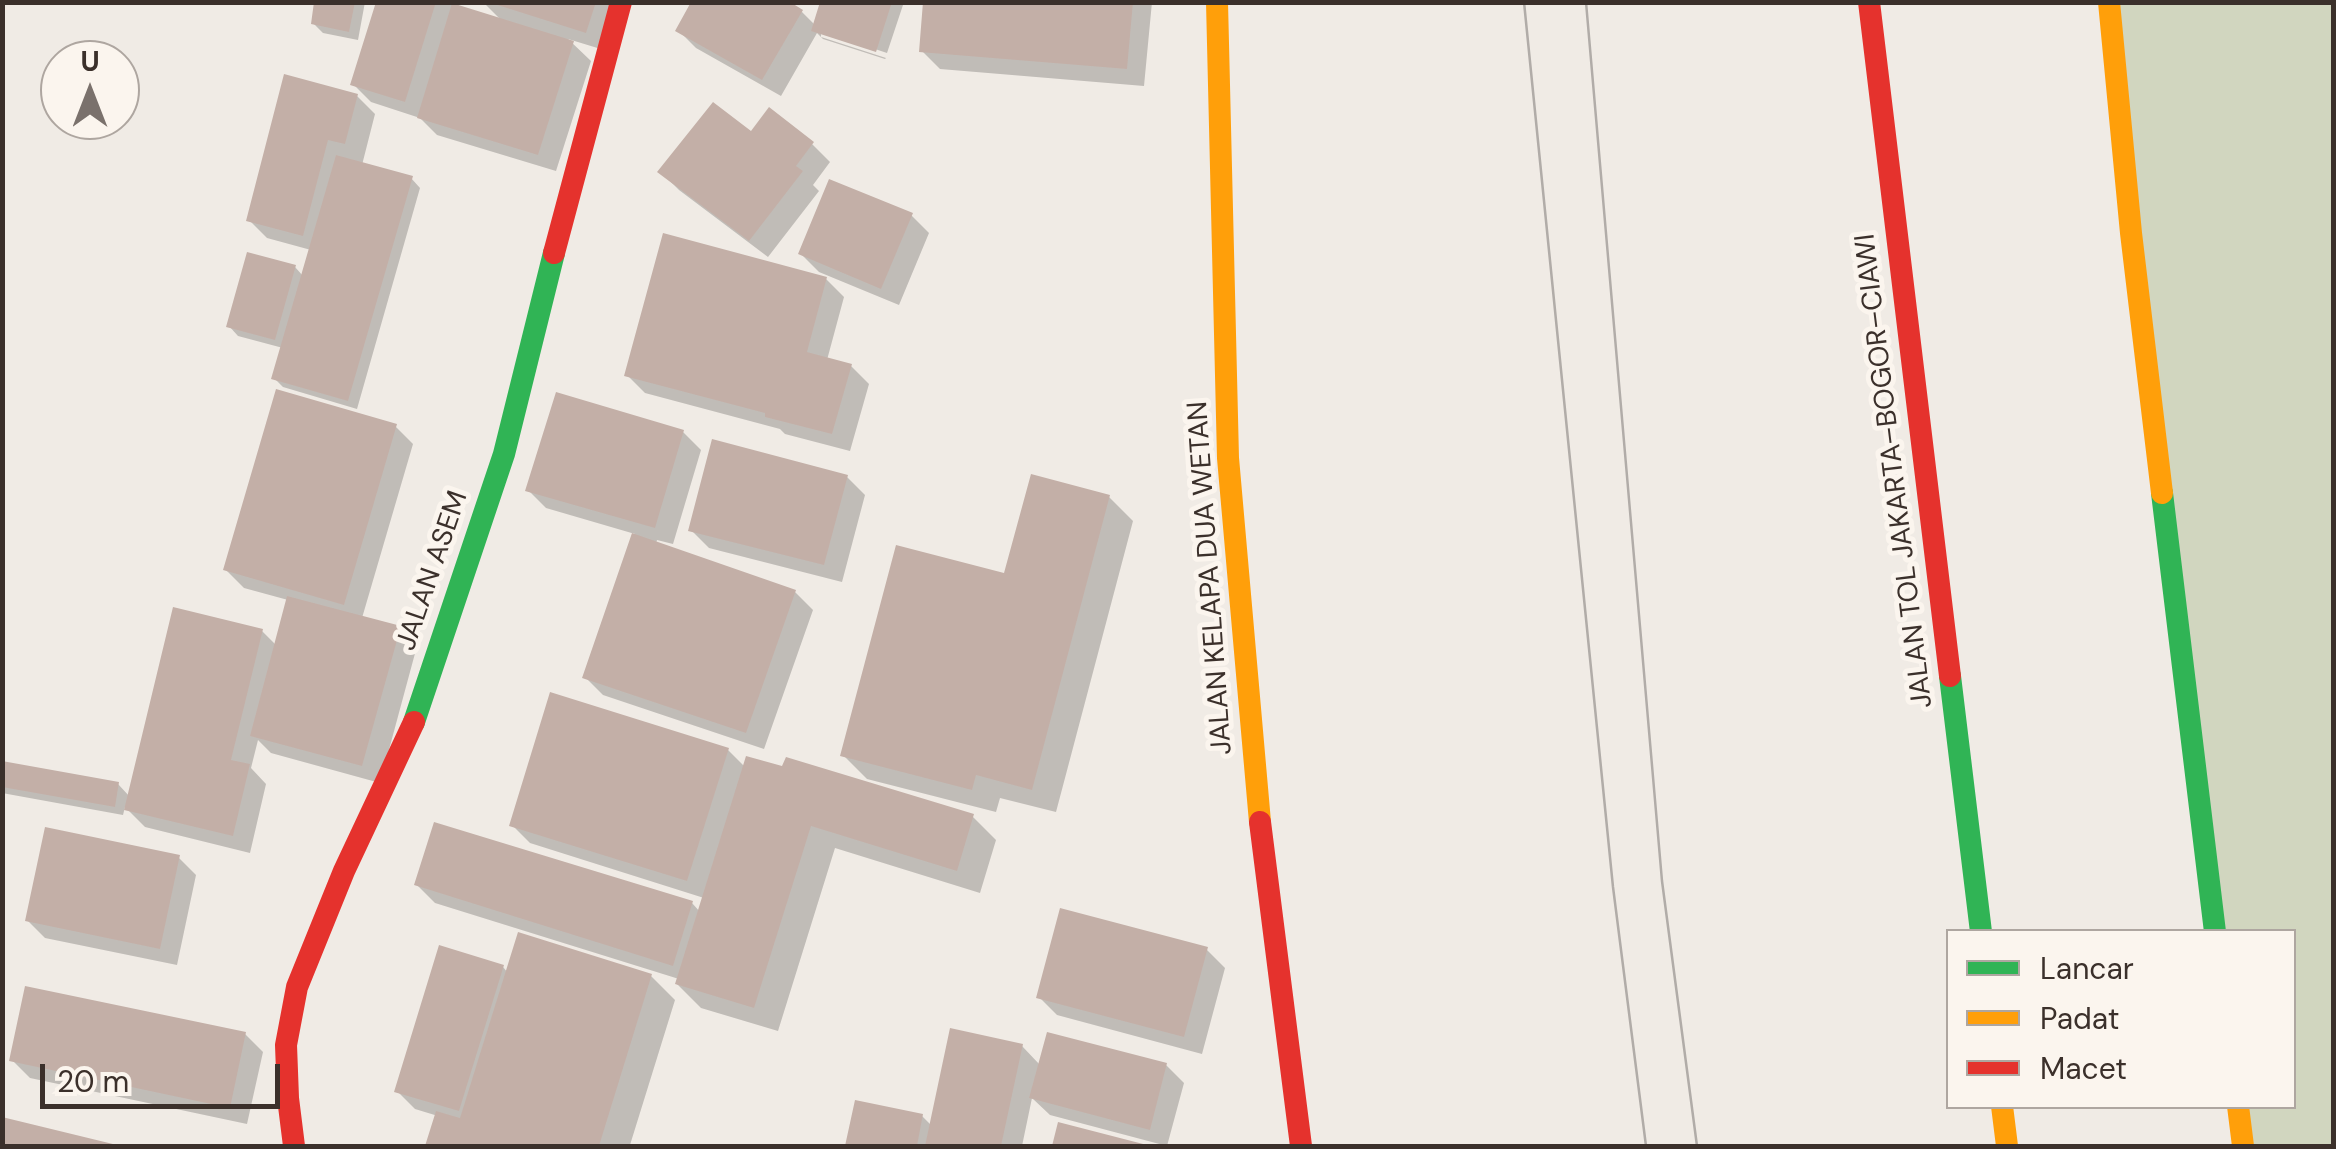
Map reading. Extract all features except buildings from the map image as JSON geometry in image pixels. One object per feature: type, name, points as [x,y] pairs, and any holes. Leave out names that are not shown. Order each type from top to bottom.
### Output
[{"type":"main road","name":"JALAN ASEM","points":[[294,1146],[286,1045],[298,987],[344,871],[412,724],[504,454],[621,2]]},
{"type":"main road","name":"JALAN KELAPA DUA WETAN","points":[[1217,2],[1228,458],[1258,804],[1301,1146]]},
{"type":"main road","name":"JALAN TOL JAKARTA–BOGOR–CIAWI","points":[[1869,2],[1981,929]]},
{"type":"main road","points":[[2110,2],[2130,233],[2215,929]]},
{"type":"main road","points":[[2002,1109],[2007,1146]]},
{"type":"main road","points":[[2238,1109],[2243,1146]]},
{"type":"green space","points":[[2109,3],[2333,3],[2333,1146],[2243,1146],[2238,1109],[2296,1109],[2296,929],[2215,929]]},
{"type":"tram line","points":[[1524,2],[1613,887],[1646,1146]]},
{"type":"tram line","points":[[1586,2],[1662,881],[1697,1146]]},
{"type":"traffic: fast","points":[[414,722],[504,454],[554,253]]},
{"type":"traffic: fast","points":[[2162,493],[2215,929]]},
{"type":"traffic: fast","points":[[1950,676],[1981,929]]},
{"type":"traffic: slow","points":[[1217,2],[1228,458],[1260,822]]},
{"type":"traffic: slow","points":[[2109,2],[2162,493]]},
{"type":"traffic: slow","points":[[2002,1109],[2007,1146]]},
{"type":"traffic: slow","points":[[2238,1109],[2243,1146]]},
{"type":"traffic: jam","points":[[554,253],[621,2]]},
{"type":"traffic: jam","points":[[1869,2],[1950,676]]},
{"type":"traffic: jam","points":[[294,1146],[286,1045],[297,987],[344,871],[414,722]]},
{"type":"traffic: jam","points":[[1260,822],[1301,1146]]}]
